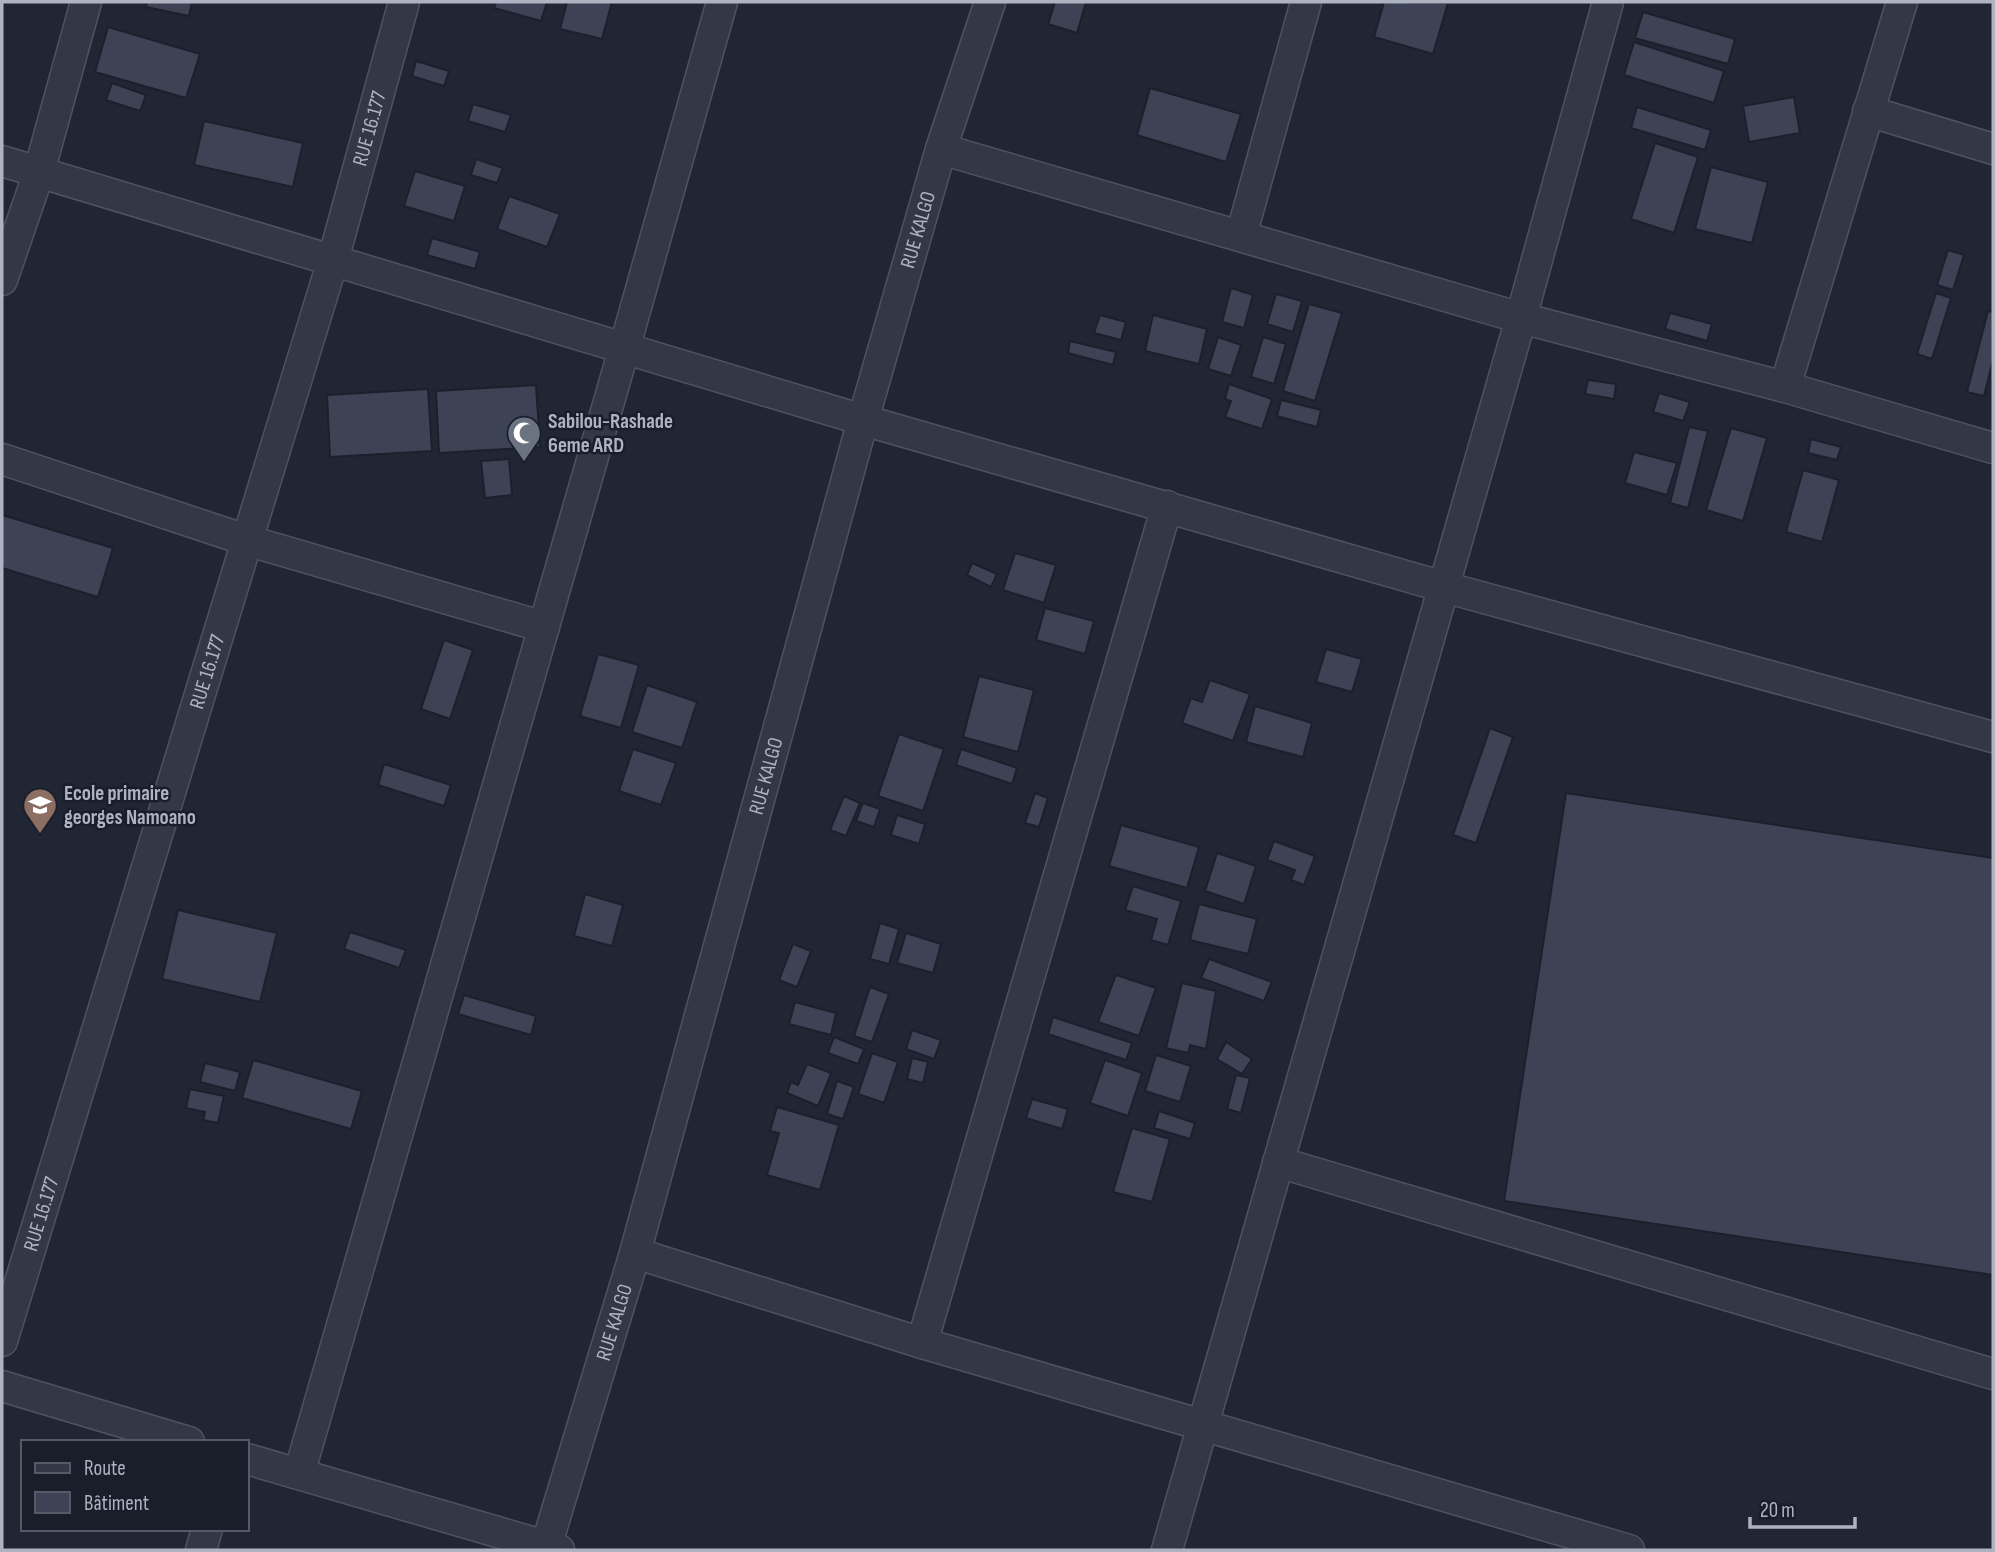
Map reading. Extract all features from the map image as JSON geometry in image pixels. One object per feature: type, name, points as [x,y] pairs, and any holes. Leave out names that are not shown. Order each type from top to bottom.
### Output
[{"type":"street","points":[[2,280],[39,172],[86,2]]},
{"type":"street","name":"RUE 16.177","points":[[2,1341],[332,260],[404,2]]},
{"type":"street","points":[[299,1474],[722,2]]},
{"type":"street","name":"RUE KALGO","points":[[550,1549],[635,1253],[863,420],[941,149],[990,2]]},
{"type":"street","points":[[1241,236],[1306,2]]},
{"type":"street","points":[[1167,1550],[1521,318],[1608,2]]},
{"type":"street","points":[[1785,387],[1902,2]]},
{"type":"street","points":[[1868,111],[1993,149]]},
{"type":"street","points":[[941,149],[1521,318],[1785,387],[1993,448]]},
{"type":"street","points":[[2,161],[625,346],[863,420],[1444,587],[1993,737]]},
{"type":"street","points":[[2,459],[246,540],[544,627]]},
{"type":"street","points":[[922,1343],[1167,506]]},
{"type":"street","points":[[1278,1162],[1993,1374]]},
{"type":"street","points":[[635,1253],[922,1343],[1629,1550]]},
{"type":"street","points":[[2,1386],[182,1440]]},
{"type":"street","points":[[248,1459],[550,1549]]},
{"type":"street","points":[[201,1550],[206,1531]]},
{"type":"building","points":[[147,2],[192,2],[189,16],[146,7]]},
{"type":"building","points":[[496,2],[547,2],[541,21],[494,8]]},
{"type":"building","points":[[567,2],[612,2],[602,39],[560,29]]},
{"type":"building","points":[[1055,2],[1086,2],[1077,33],[1048,24]]},
{"type":"building","points":[[1384,2],[1448,3],[1433,54],[1374,37]]},
{"type":"building","points":[[1643,12],[1735,39],[1728,64],[1635,38]]},
{"type":"building","points":[[108,27],[200,54],[186,98],[95,72]]},
{"type":"building","points":[[1634,42],[1724,71],[1714,103],[1624,75]]},
{"type":"building","points":[[416,61],[449,71],[444,86],[412,76]]},
{"type":"building","points":[[112,83],[146,95],[140,111],[106,100]]},
{"type":"building","points":[[1150,88],[1241,114],[1226,162],[1137,135]]},
{"type":"building","points":[[1794,97],[1800,133],[1749,142],[1743,106]]},
{"type":"building","points":[[473,104],[511,115],[505,132],[468,121]]},
{"type":"building","points":[[1637,107],[1711,130],[1705,150],[1631,128]]},
{"type":"building","points":[[204,121],[303,143],[293,187],[194,165]]},
{"type":"building","points":[[1655,143],[1698,157],[1674,233],[1631,219]]},
{"type":"building","points":[[476,159],[503,168],[497,183],[471,175]]},
{"type":"building","points":[[1711,167],[1768,182],[1752,243],[1695,229]]},
{"type":"building","points":[[415,171],[465,186],[454,221],[404,206]]},
{"type":"building","points":[[509,196],[560,214],[547,247],[497,229]]},
{"type":"building","points":[[432,238],[480,252],[475,269],[427,255]]},
{"type":"building","points":[[1948,250],[1964,255],[1953,290],[1937,285]]},
{"type":"building","points":[[1231,288],[1253,295],[1244,328],[1222,322]]},
{"type":"building","points":[[1936,293],[1951,298],[1932,359],[1917,354]]},
{"type":"building","points":[[1276,294],[1302,301],[1293,332],[1267,324]]},
{"type":"building","points":[[1309,304],[1342,313],[1315,401],[1283,391]]},
{"type":"building","points":[[1988,311],[1993,312],[1993,360],[1984,396],[1967,392]]},
{"type":"building","points":[[1670,313],[1712,324],[1707,341],[1665,329]]},
{"type":"building","points":[[1100,315],[1126,322],[1121,340],[1094,333]]},
{"type":"building","points":[[1153,315],[1207,329],[1199,364],[1145,351]]},
{"type":"building","points":[[1218,337],[1241,345],[1231,376],[1208,369]]},
{"type":"building","points":[[1263,337],[1286,344],[1274,384],[1251,377]]},
{"type":"building","points":[[1070,341],[1116,352],[1113,365],[1068,353]]},
{"type":"building","points":[[1588,380],[1616,384],[1614,399],[1585,394]]},
{"type":"building","points":[[1229,384],[1272,399],[1262,429],[1225,417],[1231,401],[1225,399]]},
{"type":"building","points":[[536,385],[540,447],[439,453],[436,391]]},
{"type":"building","points":[[428,389],[432,451],[330,457],[327,395]]},
{"type":"building","points":[[1659,393],[1690,402],[1683,421],[1653,412]]},
{"type":"building","points":[[1281,400],[1321,410],[1317,427],[1277,416]]},
{"type":"building","points":[[1689,427],[1708,431],[1688,508],[1670,503]]},
{"type":"building","points":[[1731,428],[1767,438],[1743,521],[1706,510]]},
{"type":"building","points":[[1811,439],[1841,447],[1837,460],[1808,453]]},
{"type":"building","points":[[1634,452],[1677,463],[1667,495],[1625,483]]},
{"type":"building","points":[[509,459],[512,495],[485,498],[481,461]]},
{"type":"building","points":[[1803,470],[1839,480],[1822,542],[1786,532]]},
{"type":"building","points":[[2,515],[113,548],[98,597],[2,568]]},
{"type":"building","points":[[1015,553],[1056,565],[1044,603],[1003,590]]},
{"type":"building","points":[[972,563],[997,574],[991,587],[967,575]]},
{"type":"building","points":[[1045,608],[1094,621],[1085,654],[1036,640]]},
{"type":"building","points":[[444,640],[473,650],[450,719],[421,709]]},
{"type":"building","points":[[1326,649],[1362,659],[1352,692],[1316,682]]},
{"type":"building","points":[[598,654],[639,665],[621,728],[580,716]]},
{"type":"building","points":[[979,676],[1034,690],[1018,752],[963,737]]},
{"type":"building","points":[[1210,680],[1250,694],[1233,741],[1182,723],[1191,698],[1202,702]]},
{"type":"building","points":[[647,685],[697,702],[682,748],[632,732]]},
{"type":"building","points":[[1255,706],[1312,723],[1303,757],[1246,742]]},
{"type":"building","points":[[1490,728],[1513,737],[1476,843],[1453,835]]},
{"type":"building","points":[[899,734],[944,749],[923,811],[878,796]]},
{"type":"building","points":[[633,749],[676,763],[661,805],[619,791]]},
{"type":"building","points":[[961,749],[1017,768],[1012,784],[956,765]]},
{"type":"building","points":[[384,764],[451,785],[444,806],[378,785]]},
{"type":"building","points":[[1035,793],[1048,798],[1039,827],[1025,823]]},
{"type":"building","points":[[1566,793],[1993,858],[1993,1275],[1504,1201]]},
{"type":"building","points":[[844,796],[860,803],[846,836],[830,830]]},
{"type":"building","points":[[863,803],[880,809],[874,827],[856,821]]},
{"type":"building","points":[[897,815],[925,824],[919,844],[891,835]]},
{"type":"building","points":[[1121,825],[1199,847],[1187,888],[1109,866]]},
{"type":"building","points":[[1274,841],[1315,856],[1304,885],[1291,880],[1295,870],[1267,860]]},
{"type":"building","points":[[1217,853],[1256,866],[1244,904],[1205,891]]},
{"type":"building","points":[[1133,886],[1181,901],[1168,945],[1151,940],[1157,919],[1125,910]]},
{"type":"building","points":[[585,894],[623,905],[612,946],[574,936]]},
{"type":"building","points":[[1199,904],[1257,919],[1248,954],[1190,940]]},
{"type":"building","points":[[178,910],[277,933],[260,1002],[162,979]]},
{"type":"building","points":[[880,923],[899,929],[889,964],[870,959]]},
{"type":"building","points":[[350,932],[406,950],[399,968],[344,949]]},
{"type":"building","points":[[906,933],[941,944],[933,973],[897,963]]},
{"type":"building","points":[[793,944],[811,951],[797,987],[779,980]]},
{"type":"building","points":[[1209,959],[1272,982],[1264,1001],[1201,978]]},
{"type":"building","points":[[1116,975],[1156,988],[1139,1036],[1098,1022]]},
{"type":"building","points":[[1182,983],[1216,991],[1206,1049],[1190,1045],[1188,1053],[1166,1048]]},
{"type":"building","points":[[870,987],[889,994],[872,1042],[854,1036]]},
{"type":"building","points":[[464,995],[536,1016],[531,1035],[458,1014]]},
{"type":"building","points":[[795,1002],[836,1013],[831,1035],[789,1024]]},
{"type":"building","points":[[1053,1017],[1132,1043],[1126,1060],[1048,1034]]},
{"type":"building","points":[[912,1030],[941,1040],[934,1059],[906,1049]]},
{"type":"building","points":[[834,1037],[864,1049],[858,1064],[828,1053]]},
{"type":"building","points":[[1226,1042],[1252,1059],[1242,1074],[1217,1059]]},
{"type":"building","points":[[872,1053],[898,1062],[884,1103],[858,1094]]},
{"type":"building","points":[[1156,1055],[1191,1066],[1180,1102],[1145,1091]]},
{"type":"building","points":[[912,1058],[928,1062],[923,1083],[907,1079]]},
{"type":"building","points":[[253,1060],[362,1091],[351,1129],[242,1098]]},
{"type":"building","points":[[1105,1060],[1142,1073],[1128,1116],[1090,1103]]},
{"type":"building","points":[[205,1063],[240,1072],[235,1091],[200,1082]]},
{"type":"building","points":[[807,1064],[831,1073],[818,1106],[787,1093],[791,1082],[798,1085]]},
{"type":"building","points":[[1236,1075],[1250,1078],[1241,1113],[1227,1109]]},
{"type":"building","points":[[837,1081],[854,1087],[843,1119],[827,1114]]},
{"type":"building","points":[[190,1089],[224,1096],[218,1123],[203,1120],[205,1112],[186,1108]]},
{"type":"building","points":[[1032,1099],[1068,1109],[1062,1129],[1026,1118]]},
{"type":"building","points":[[777,1107],[839,1125],[820,1190],[767,1175],[779,1133],[770,1131]]},
{"type":"building","points":[[1159,1111],[1195,1123],[1190,1139],[1154,1128]]},
{"type":"building","points":[[1132,1128],[1170,1139],[1152,1202],[1113,1192]]},
{"type":"place","name":"Sabilou-Rashade 6eme ARD","points":[[524,463]]},
{"type":"place","name":"Ecole primaire georges Namoano","points":[[40,835]]}]
